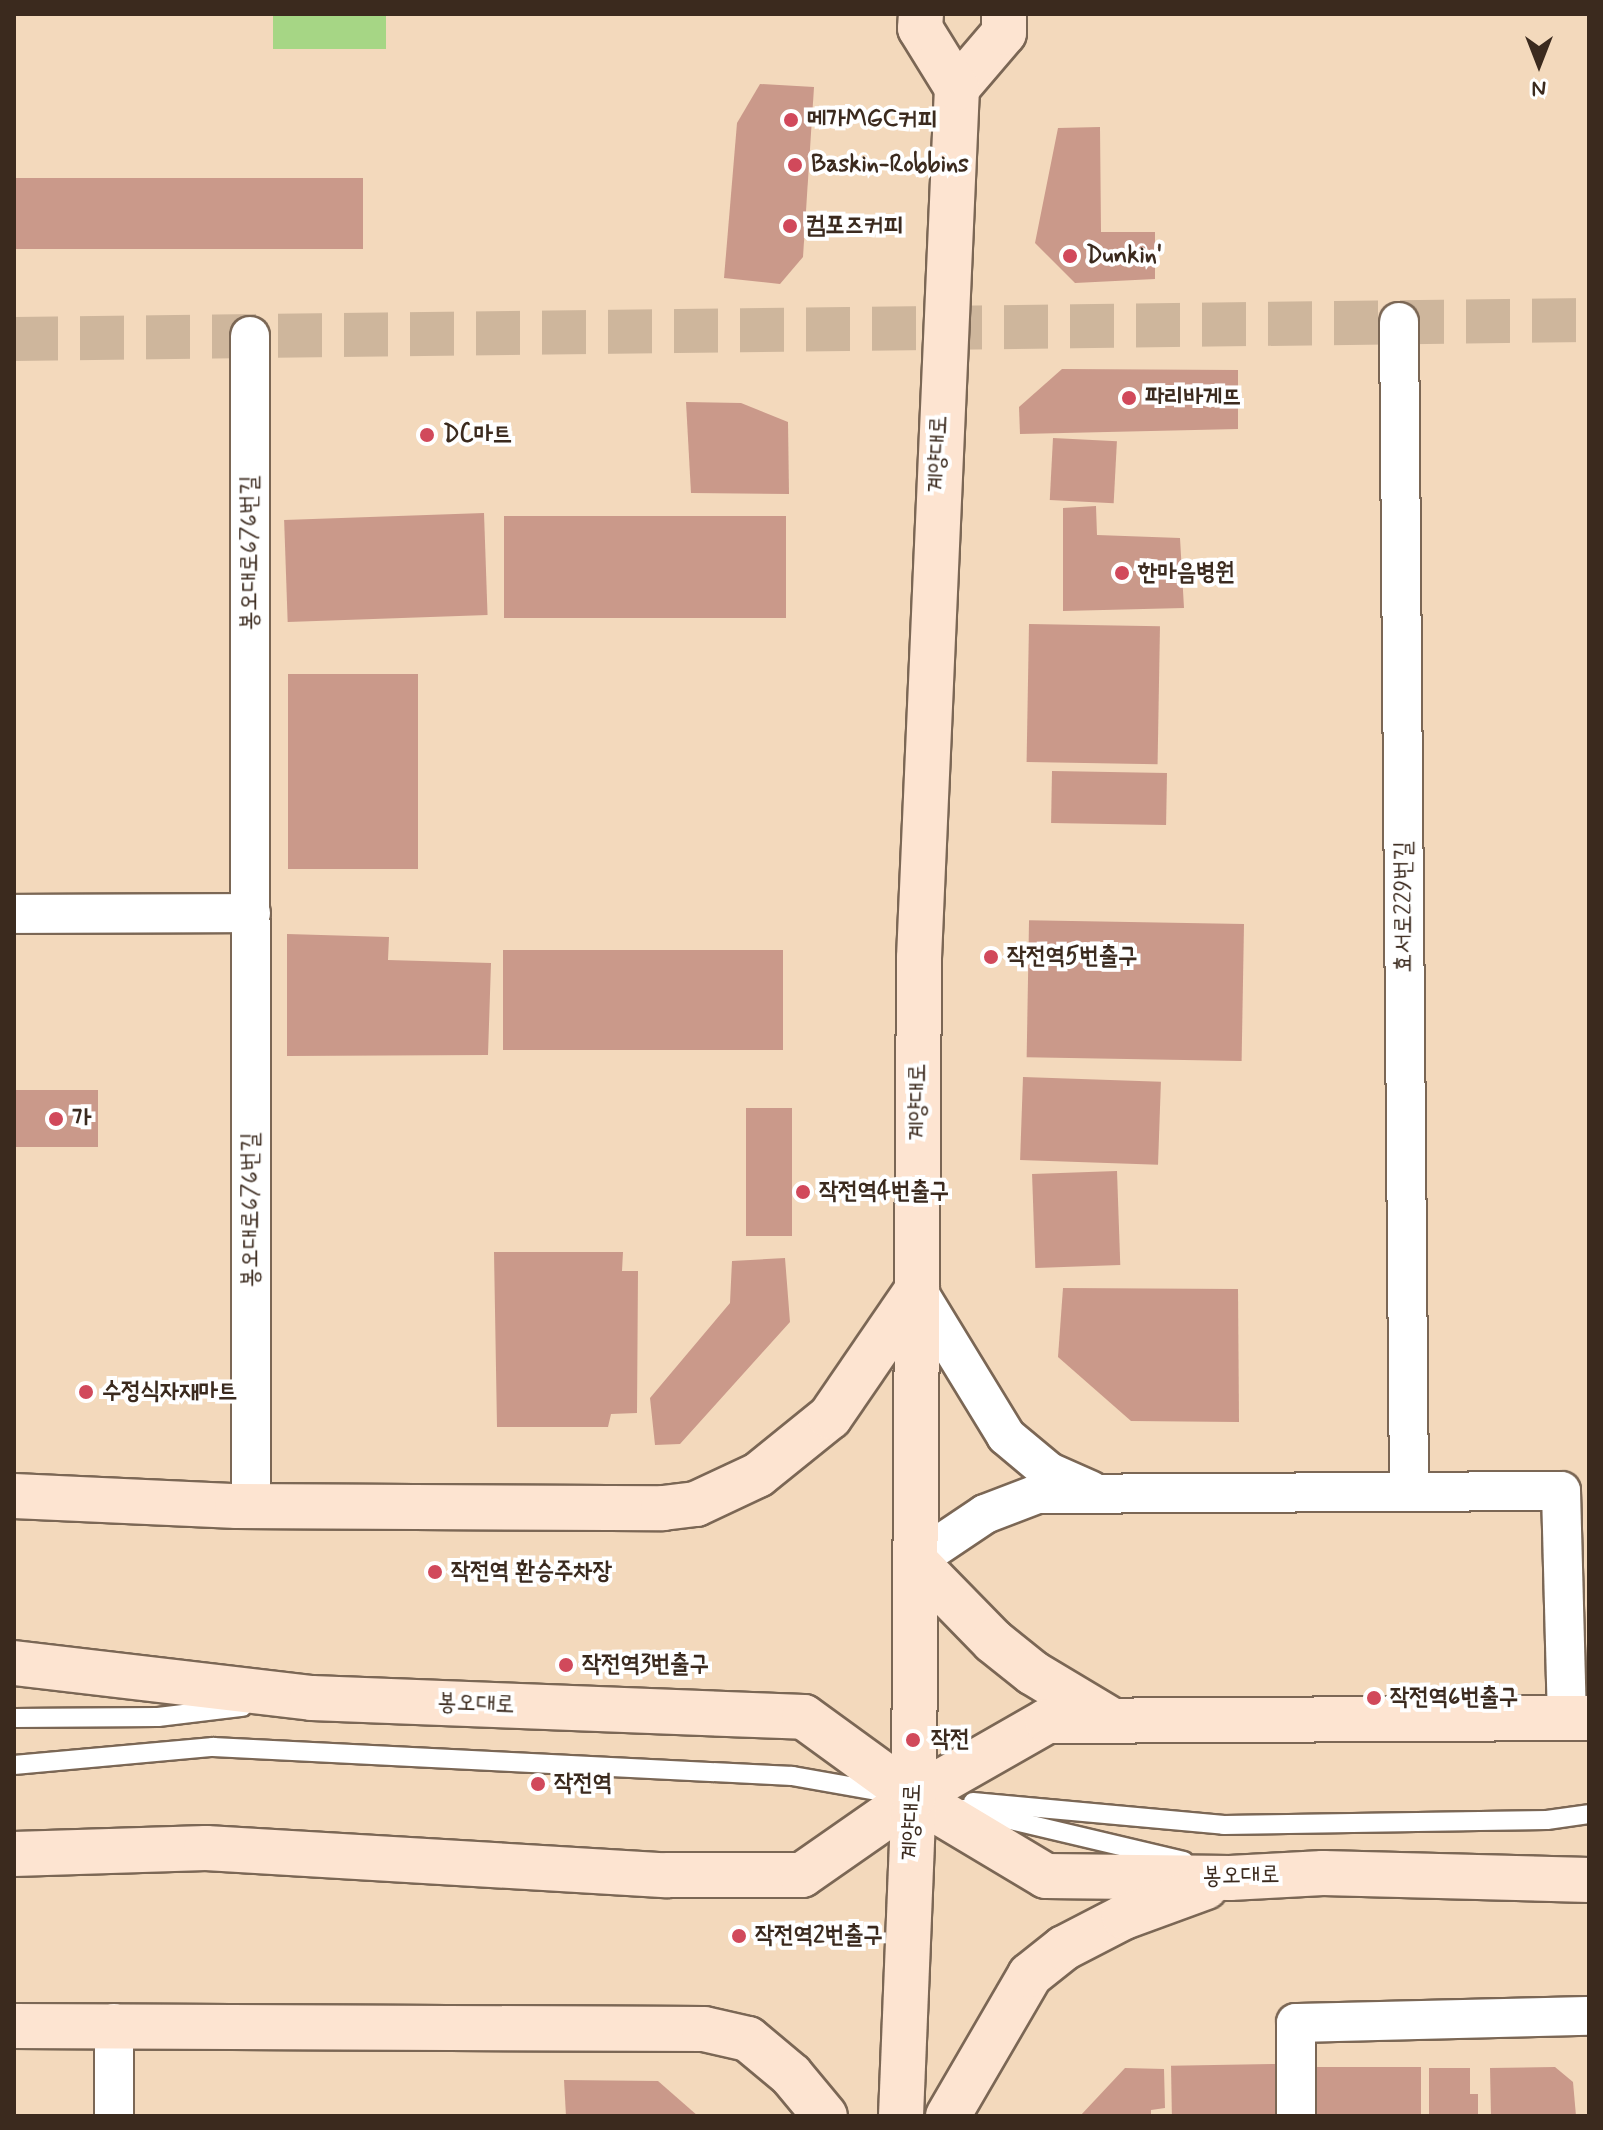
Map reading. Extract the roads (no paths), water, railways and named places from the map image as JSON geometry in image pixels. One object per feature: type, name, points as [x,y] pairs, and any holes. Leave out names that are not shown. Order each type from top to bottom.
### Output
[{"type":"main road","points":[[921,14],[920,28],[957,88],[1004,33],[1004,14]]},
{"type":"main road","name":"계양대로","points":[[901,2116],[914,1797],[919,958],[942,330],[957,88]]},
{"type":"main road","points":[[14,1496],[251,1506],[663,1508],[696,1504],[758,1475],[830,1417],[917,1290]]},
{"type":"main road","points":[[915,1561],[993,1641],[1033,1673],[1113,1721]]},
{"type":"main road","name":"봉오대로","points":[[14,1663],[312,1698],[804,1717],[914,1797],[1046,1876],[1242,1878],[1323,1873],[1589,1880]]},
{"type":"main road","points":[[14,1854],[206,1848],[666,1875],[802,1875],[914,1797],[1047,1721],[1578,1719]]},
{"type":"main road","points":[[948,2116],[1030,1975],[1064,1948],[1124,1917],[1242,1878]]},
{"type":"main road","points":[[14,2026],[114,2023],[704,2029],[748,2039],[791,2075],[825,2116]]},
{"type":"street","name":"효서로229번길","points":[[1399,322],[1409,1492]]},
{"type":"street","name":"봉오대로676번길","points":[[250,336],[251,1506]]},
{"type":"street","points":[[14,914],[251,913]]},
{"type":"street","points":[[917,1290],[1006,1436],[1049,1472],[1104,1496]]},
{"type":"street","points":[[915,1561],[985,1514],[1037,1494],[1561,1491],[1578,1719]]},
{"type":"street","points":[[1296,2116],[1296,2023],[1589,2016]]},
{"type":"street","points":[[114,2023],[114,2116]]},
{"type":"lane","points":[[14,1718],[158,1717],[312,1698]]},
{"type":"lane","points":[[14,1765],[213,1747],[792,1776],[914,1797],[1224,1825],[1547,1820],[1589,1814]]},
{"type":"tunnel","points":[[14,339],[1589,320]]},
{"type":"place","name":"메가MGC커피","points":[[791,120]]},
{"type":"place","name":"Baskin-Robbins","points":[[795,165]]},
{"type":"place","name":"컴포즈커피","points":[[790,226]]},
{"type":"place","name":"Dunkin'","points":[[1070,256]]},
{"type":"place","name":"파리바게뜨","points":[[1129,398]]},
{"type":"place","name":"DC마트","points":[[427,435]]},
{"type":"place","name":"한마음병원","points":[[1122,573]]},
{"type":"place","name":"작전역5번출구","points":[[991,957]]},
{"type":"place","name":"가","points":[[56,1119]]},
{"type":"place","name":"작전역4번출구","points":[[803,1192]]},
{"type":"place","name":"수정식자재마트","points":[[86,1392]]},
{"type":"place","name":"작전역 환승주차장","points":[[435,1572]]},
{"type":"place","name":"작전역3번출구","points":[[566,1665]]},
{"type":"place","name":"작전역6번출구","points":[[1374,1698]]},
{"type":"place","name":"작전","points":[[913,1740]]},
{"type":"place","name":"작전역","points":[[538,1784]]},
{"type":"place","name":"작전역2번출구","points":[[739,1936]]}]
